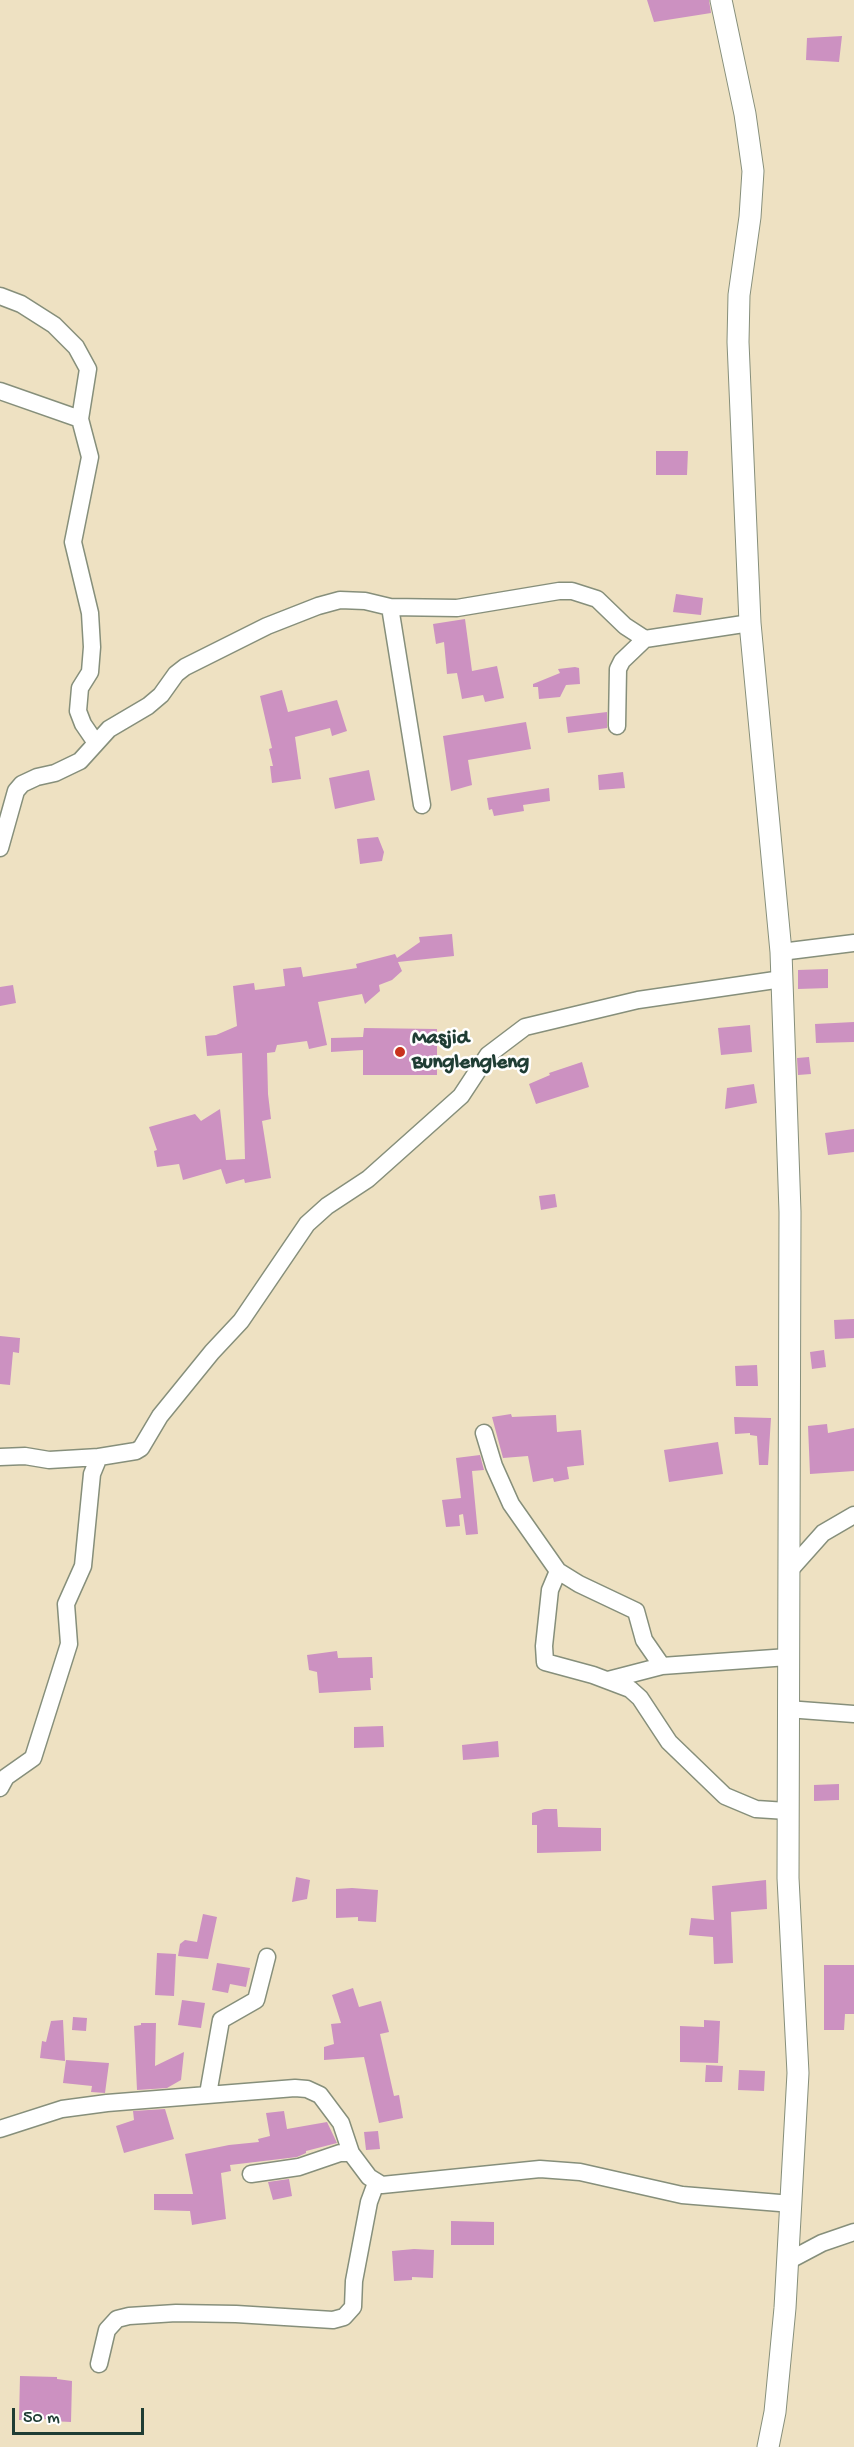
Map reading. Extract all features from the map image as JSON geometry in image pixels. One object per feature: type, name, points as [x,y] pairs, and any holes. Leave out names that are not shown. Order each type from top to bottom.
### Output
[{"type":"street","points":[[721,0],[743,103],[753,171],[750,217],[738,314],[750,623],[781,952],[790,1212],[787,1811],[788,1878],[798,2073],[788,2261],[775,2412],[768,2447]]},
{"type":"street","points":[[0,296],[38,314],[70,340],[82,355],[88,369],[80,419],[90,458],[73,542],[90,613],[92,647],[90,672],[80,687],[78,711],[83,724],[96,743]]},
{"type":"street","points":[[0,391],[80,419]]},
{"type":"street","points":[[0,848],[13,799],[19,787],[37,777],[72,766],[87,755],[109,729],[148,706],[161,695],[176,674],[185,668],[267,626],[318,606],[340,600],[365,601],[390,607],[457,608],[572,591],[597,599],[625,626],[645,639]]},
{"type":"street","points":[[390,607],[422,806]]},
{"type":"street","points":[[617,726],[618,669],[622,661],[645,639],[750,623]]},
{"type":"street","points":[[781,952],[854,943]]},
{"type":"street","points":[[0,1457],[25,1455],[49,1460],[99,1457],[136,1451],[141,1448],[160,1416],[212,1352],[241,1321],[307,1224],[327,1206],[368,1179],[461,1096],[488,1054],[505,1040],[525,1028],[627,1003],[782,979]]},
{"type":"street","points":[[484,1433],[494,1466],[511,1504],[558,1571],[579,1584],[636,1611],[644,1640],[662,1666]]},
{"type":"street","points":[[0,1788],[6,1777],[33,1758],[69,1644],[66,1604],[83,1566],[93,1474],[99,1457]]},
{"type":"street","points":[[790,1570],[823,1533],[854,1515]]},
{"type":"street","points":[[558,1571],[550,1590],[543,1654],[545,1662],[622,1685],[640,1698],[669,1742],[725,1796],[756,1809],[787,1811]]},
{"type":"street","points":[[608,1681],[662,1666],[788,1657]]},
{"type":"street","points":[[787,1709],[854,1714]]},
{"type":"street","points":[[208,2094],[221,2020],[256,2000],[267,1957]]},
{"type":"street","points":[[0,2129],[62,2109],[278,2088],[307,2089],[320,2095],[335,2114],[341,2123],[351,2152],[376,2183],[393,2186],[540,2169],[580,2172],[682,2194],[792,2204]]},
{"type":"street","points":[[251,2174],[299,2167],[340,2153],[351,2152]]},
{"type":"street","points":[[99,2364],[106,2330],[117,2319],[129,2316],[176,2313],[333,2320],[344,2317],[353,2307],[354,2282],[369,2202],[376,2183]]},
{"type":"street","points":[[788,2261],[822,2243],[854,2232]]},
{"type":"building","points":[[647,0],[709,0],[711,13],[654,22]]},
{"type":"building","points":[[842,36],[839,62],[806,60],[807,38]]},
{"type":"building","points":[[656,451],[688,451],[687,475],[656,475]]},
{"type":"building","points":[[676,594],[703,598],[701,615],[673,612]]},
{"type":"building","points":[[465,619],[472,671],[497,666],[504,698],[485,702],[483,695],[462,699],[457,673],[447,674],[444,642],[436,644],[433,624]]},
{"type":"building","points":[[579,668],[580,684],[566,685],[560,697],[539,699],[538,687],[533,687],[533,684],[560,673],[558,669]]},
{"type":"building","points":[[282,690],[288,712],[337,700],[347,731],[332,736],[330,728],[295,737],[301,779],[272,783],[270,766],[273,766],[269,749],[272,748],[260,696]]},
{"type":"building","points":[[607,712],[607,728],[568,733],[566,717]]},
{"type":"building","points":[[526,722],[531,749],[468,760],[472,785],[451,791],[443,736]]},
{"type":"building","points":[[369,770],[375,800],[335,809],[329,778]]},
{"type":"building","points":[[623,772],[625,788],[599,790],[598,775]]},
{"type":"building","points":[[549,788],[550,801],[523,805],[524,811],[494,816],[492,809],[489,810],[487,798]]},
{"type":"building","points":[[378,837],[384,852],[382,861],[360,864],[357,839]]},
{"type":"building","points":[[452,934],[454,956],[398,962],[402,971],[392,980],[379,985],[380,991],[365,1004],[362,994],[318,1002],[327,1045],[309,1049],[307,1041],[277,1045],[275,1052],[267,1053],[271,1119],[262,1121],[271,1178],[245,1183],[244,1179],[226,1184],[221,1169],[183,1180],[179,1164],[157,1167],[154,1151],[157,1150],[149,1127],[195,1114],[201,1121],[220,1109],[226,1160],[245,1159],[242,1053],[207,1056],[205,1036],[216,1035],[237,1026],[233,986],[254,983],[255,990],[285,986],[283,969],[301,967],[303,977],[357,968],[356,964],[395,954],[397,958],[420,942],[419,937]]},
{"type":"building","points":[[828,969],[828,988],[798,989],[798,970]]},
{"type":"building","points":[[13,985],[16,1003],[0,1006],[0,987]]},
{"type":"building","points":[[854,1022],[854,1042],[816,1043],[815,1024]]},
{"type":"building","points":[[750,1025],[752,1052],[721,1055],[718,1028]]},
{"type":"building","name":"Masjid Bunglengleng","points":[[364,1028],[437,1029],[437,1075],[363,1075],[363,1050],[331,1052],[331,1038],[363,1037]]},
{"type":"building","points":[[809,1057],[811,1074],[798,1075],[797,1058]]},
{"type":"building","points":[[582,1062],[589,1087],[536,1104],[529,1084],[550,1075],[549,1073]]},
{"type":"building","points":[[754,1084],[757,1103],[725,1109],[727,1088]]},
{"type":"building","points":[[854,1129],[854,1152],[828,1155],[825,1133]]},
{"type":"building","points":[[555,1194],[557,1207],[541,1210],[539,1196]]},
{"type":"building","points":[[854,1319],[854,1338],[835,1339],[834,1320]]},
{"type":"building","points":[[0,1336],[20,1338],[19,1353],[13,1352],[10,1385],[0,1384]]},
{"type":"building","points":[[824,1350],[826,1367],[812,1369],[810,1352]]},
{"type":"building","points":[[757,1365],[758,1386],[736,1386],[735,1366]]},
{"type":"building","points":[[511,1414],[512,1417],[556,1415],[557,1432],[581,1430],[584,1465],[567,1467],[569,1479],[554,1482],[553,1478],[533,1482],[528,1456],[503,1458],[492,1417]]},
{"type":"building","points":[[734,1417],[771,1418],[768,1465],[759,1465],[757,1436],[750,1435],[750,1433],[735,1434]]},
{"type":"building","points":[[827,1424],[828,1433],[854,1428],[854,1471],[810,1474],[808,1426]]},
{"type":"building","points":[[718,1442],[723,1474],[669,1482],[664,1450]]},
{"type":"building","points":[[480,1455],[484,1470],[472,1471],[478,1534],[466,1535],[463,1514],[459,1515],[460,1526],[446,1527],[442,1500],[461,1498],[456,1458]]},
{"type":"building","points":[[337,1651],[338,1658],[372,1657],[371,1690],[319,1693],[317,1672],[309,1670],[307,1655]]},
{"type":"building","points":[[383,1726],[384,1747],[354,1748],[354,1727]]},
{"type":"building","points":[[498,1741],[499,1757],[463,1760],[462,1745]]},
{"type":"building","points":[[839,1784],[839,1800],[814,1801],[814,1785]]},
{"type":"building","points":[[544,1809],[557,1809],[558,1827],[601,1828],[601,1851],[537,1853],[537,1825],[532,1825],[532,1813]]},
{"type":"building","points":[[296,1877],[310,1880],[307,1899],[292,1902]]},
{"type":"building","points":[[766,1880],[767,1909],[731,1912],[733,1963],[714,1964],[713,1937],[689,1935],[691,1918],[714,1920],[712,1886]]},
{"type":"building","points":[[336,1889],[378,1890],[376,1922],[358,1921],[358,1917],[336,1918]]},
{"type":"building","points":[[203,1914],[217,1917],[208,1959],[178,1956],[180,1944],[185,1940],[197,1942]]},
{"type":"building","points":[[157,1953],[176,1954],[174,1996],[155,1995]]},
{"type":"building","points":[[217,1963],[250,1968],[246,1987],[230,1984],[228,1993],[212,1990]]},
{"type":"building","points":[[824,1965],[854,1965],[854,2014],[845,2014],[844,2030],[824,2030]]},
{"type":"building","points":[[353,1988],[359,2007],[381,2001],[389,2032],[380,2034],[394,2096],[399,2095],[403,2118],[379,2123],[364,2057],[324,2060],[324,2047],[334,2044],[331,2024],[341,2023],[332,1995]]},
{"type":"building","points":[[182,2000],[205,2003],[201,2028],[178,2025]]},
{"type":"building","points":[[73,2017],[87,2018],[86,2031],[72,2030]]},
{"type":"building","points":[[63,2020],[65,2061],[40,2058],[42,2041],[46,2042],[51,2021]]},
{"type":"building","points":[[704,2020],[720,2021],[718,2063],[680,2062],[680,2026],[704,2027]]},
{"type":"building","points":[[141,2023],[156,2023],[155,2066],[184,2052],[181,2080],[167,2088],[137,2090],[134,2026],[141,2025]]},
{"type":"building","points":[[66,2060],[109,2063],[105,2093],[91,2092],[92,2086],[63,2083]]},
{"type":"building","points":[[706,2065],[723,2066],[722,2082],[705,2082]]},
{"type":"building","points":[[739,2070],[765,2071],[764,2091],[738,2090]]},
{"type":"building","points":[[165,2109],[174,2139],[124,2153],[116,2126],[134,2120],[133,2111]]},
{"type":"building","points":[[284,2111],[287,2129],[327,2122],[337,2143],[306,2151],[297,2157],[230,2165],[231,2171],[221,2173],[226,2219],[192,2225],[190,2211],[154,2210],[154,2194],[193,2194],[185,2154],[229,2145],[259,2142],[258,2139],[270,2136],[266,2113]]},
{"type":"building","points":[[378,2131],[380,2149],[366,2150],[364,2132]]},
{"type":"building","points":[[289,2179],[292,2196],[273,2200],[268,2182]]},
{"type":"building","points":[[451,2221],[494,2222],[494,2245],[451,2245]]},
{"type":"building","points":[[434,2250],[433,2278],[412,2277],[412,2280],[394,2281],[392,2251]]},
{"type":"building","points":[[20,2376],[57,2377],[57,2379],[72,2381],[71,2422],[50,2421],[50,2419],[19,2420]]},
{"type":"place","name":"Masjid Bunglengleng","points":[[400,1052]]}]
